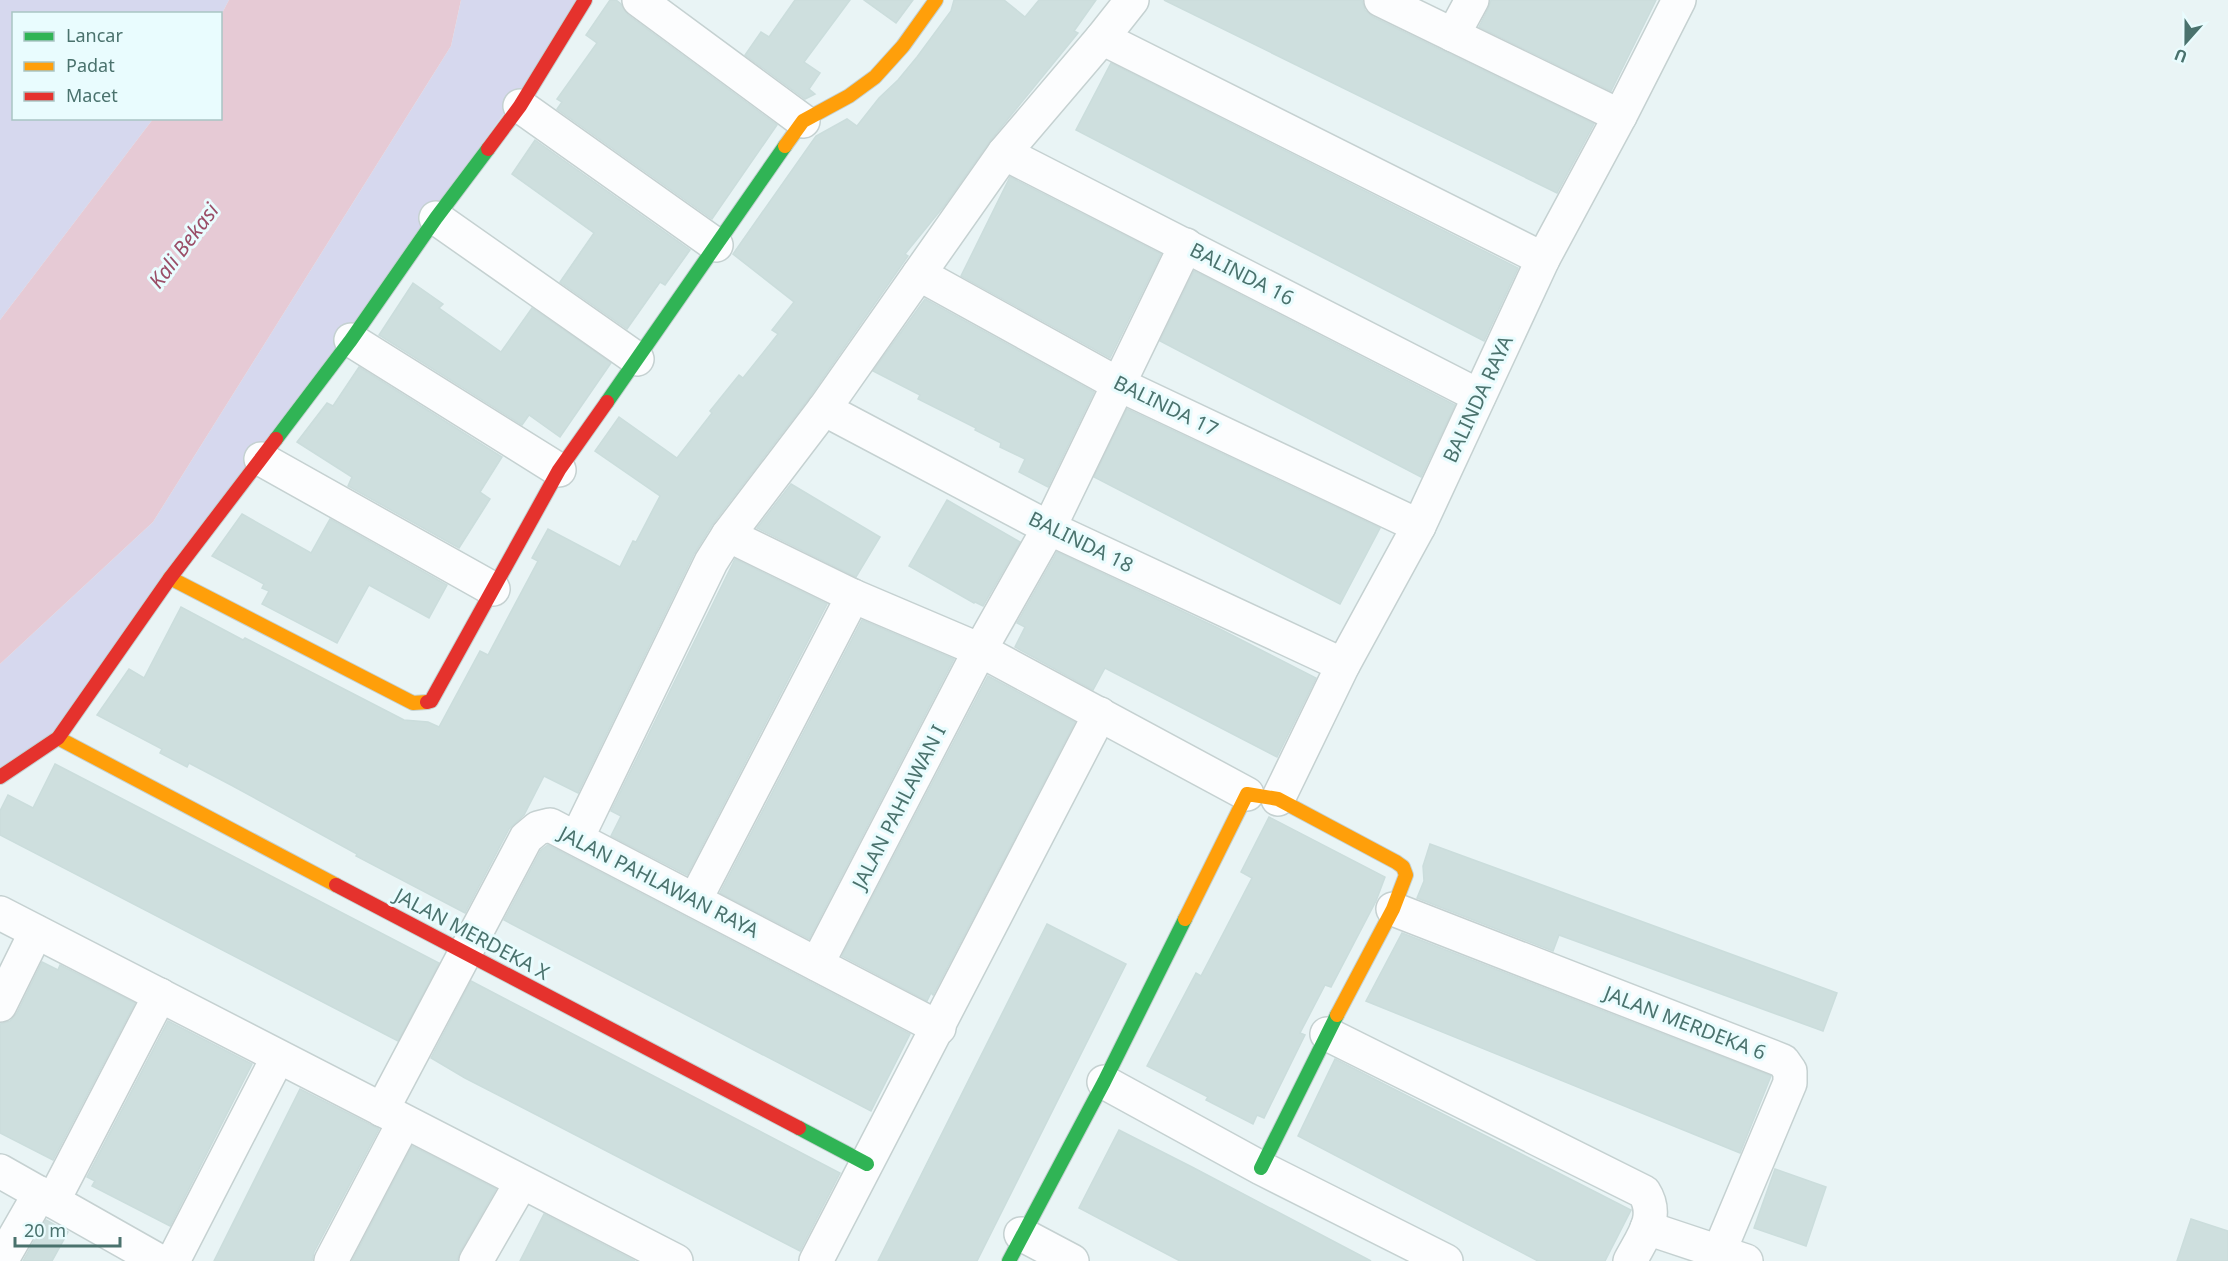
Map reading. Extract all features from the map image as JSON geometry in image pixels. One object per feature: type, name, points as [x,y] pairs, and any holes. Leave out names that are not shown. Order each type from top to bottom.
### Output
[{"type":"street","points":[[0,777],[58,738],[170,578],[351,340],[436,218],[520,106],[585,0]]},
{"type":"street","points":[[639,0],[803,121]]},
{"type":"street","points":[[170,578],[413,703],[423,704],[430,701],[559,470],[803,121],[844,100],[886,66],[936,0]]},
{"type":"street","points":[[578,838],[711,562],[728,535],[824,409],[1004,153],[1132,0]]},
{"type":"street","points":[[1381,0],[1620,116]]},
{"type":"street","points":[[1453,35],[1472,0]]},
{"type":"street","name":"BALINDA RAYA","points":[[1262,796],[1343,666],[1419,526],[1543,259],[1620,116],[1678,0]]},
{"type":"street","points":[[1102,38],[1543,259]]},
{"type":"street","points":[[520,106],[716,245]]},
{"type":"street","name":"BALINDA 16","points":[[1004,153],[1479,396]]},
{"type":"street","points":[[436,218],[637,359]]},
{"type":"street","name":"JALAN PAHLAWAN I","points":[[818,964],[980,650],[1049,528],[1186,245]]},
{"type":"street","name":"BALINDA 17","points":[[919,274],[1118,384],[1419,526]]},
{"type":"street","points":[[351,340],[559,470]]},
{"type":"street","name":"BALINDA 18","points":[[824,409],[1049,528],[1343,666]]},
{"type":"street","points":[[261,459],[493,590]]},
{"type":"street","points":[[728,535],[853,596],[980,650],[1100,714],[1403,867],[1406,875],[1393,909],[1327,1034],[1261,1168]]},
{"type":"street","points":[[695,900],[853,596]]},
{"type":"street","points":[[816,1261],[1100,714]]},
{"type":"street","name":"JALAN MERDEKA X","points":[[58,738],[867,1164]]},
{"type":"street","points":[[1072,1261],[1015,1248],[1262,796]]},
{"type":"street","name":"JALAN PAHLAWAN RAYA","points":[[331,1261],[465,952],[526,838],[538,828],[550,825],[578,838],[939,1028]]},
{"type":"street","name":"JALAN MERDEKA 6","points":[[1393,909],[1783,1061],[1790,1071],[1790,1083],[1733,1257]]},
{"type":"street","points":[[0,913],[521,1183],[655,1256]]},
{"type":"street","points":[[0,1005],[36,932]]},
{"type":"street","points":[[1,1261],[46,1197],[160,995]]},
{"type":"street","points":[[1327,1034],[1644,1192],[1650,1201],[1652,1211],[1647,1228],[1630,1261]]},
{"type":"street","points":[[173,1261],[278,1057]]},
{"type":"street","points":[[1104,1082],[1261,1168],[1446,1261]]},
{"type":"street","points":[[0,1171],[159,1261]]},
{"type":"street","points":[[476,1261],[521,1183]]},
{"type":"street","points":[[1647,1228],[1733,1257]]},
{"type":"shaded area","points":[[0,0],[229,0],[222,13],[12,12],[12,120],[152,120],[0,320]]},
{"type":"shaded area","points":[[461,0],[585,0],[58,738],[0,777],[0,664],[153,522],[451,46]]},
{"type":"water","name":"Kali Bekasi","points":[[229,0],[461,0],[451,46],[153,522],[0,664],[0,320],[152,120],[222,120],[222,13]]},
{"type":"building","points":[[610,0],[616,0],[628,15],[777,125],[712,219],[557,109],[562,102],[557,99],[597,43],[586,35]]},
{"type":"building","points":[[795,0],[850,0],[804,62],[820,73],[809,89],[815,94],[805,99],[745,55],[761,32],[769,37]]},
{"type":"building","points":[[864,0],[913,0],[896,23]]},
{"type":"building","points":[[954,0],[1004,0],[1025,17],[1039,0],[1096,0],[1074,31],[1078,33],[990,141],[944,206],[905,254],[908,256],[809,398],[712,525],[694,554],[578,793],[544,776],[524,815],[509,829],[465,913],[356,856],[357,854],[231,785],[189,763],[187,767],[160,753],[162,749],[97,715],[129,669],[144,678],[181,607],[404,720],[428,722],[439,727],[480,651],[488,655],[538,561],[532,558],[548,529],[620,567],[660,496],[595,451],[619,417],[677,458],[739,375],[743,378],[778,334],[772,330],[794,302],[733,254],[816,136],[847,119],[857,126],[917,57],[951,11]]},
{"type":"building","points":[[1164,0],[1362,0],[1365,10],[1373,17],[1594,124],[1557,193]]},
{"type":"building","points":[[1491,0],[1656,0],[1611,91],[1479,27]]},
{"type":"building","points":[[1111,63],[1518,268],[1484,341],[1076,130]]},
{"type":"building","points":[[535,140],[690,250],[665,285],[660,282],[627,329],[560,282],[594,233],[512,174]]},
{"type":"building","points":[[1010,177],[1161,254],[1110,358],[961,276]]},
{"type":"building","points":[[1194,271],[1455,405],[1421,477],[1160,341]]},
{"type":"building","points":[[413,283],[443,304],[439,308],[501,352],[532,308],[611,363],[560,437],[529,415],[522,425],[379,335]]},
{"type":"building","points":[[925,299],[1094,392],[1048,487],[1019,472],[1025,459],[1000,447],[1001,443],[918,399],[920,395],[873,371]]},
{"type":"building","points":[[359,367],[502,457],[480,492],[490,499],[459,548],[348,486],[352,477],[297,442],[327,403],[333,406]]},
{"type":"building","points":[[1127,409],[1380,528],[1340,604],[1094,477]]},
{"type":"building","points":[[791,484],[880,537],[856,577],[757,528]]},
{"type":"building","points":[[947,500],[1020,542],[983,606],[909,566]]},
{"type":"building","points":[[242,514],[311,553],[330,519],[447,585],[429,618],[369,585],[337,643],[262,604],[269,591],[262,588],[264,584],[212,556]]},
{"type":"building","points":[[1057,552],[1218,628],[1316,678],[1277,757],[1105,668],[1093,690],[1015,647],[1025,627],[1017,623]]},
{"type":"building","points":[[735,559],[827,604],[687,875],[611,836],[621,816],[611,811]]},
{"type":"building","points":[[862,620],[954,659],[809,939],[720,893]]},
{"type":"building","points":[[988,676],[1075,722],[933,995],[931,993],[927,1001],[842,956]]},
{"type":"building","points":[[55,764],[439,963],[398,1041],[0,835],[0,811],[8,795],[33,808]]},
{"type":"building","points":[[1269,817],[1385,877],[1376,901],[1331,987],[1325,985],[1300,1033],[1305,1035],[1264,1118],[1257,1115],[1253,1124],[1206,1100],[1208,1097],[1147,1066],[1196,973],[1201,976],[1252,878],[1241,872]]},
{"type":"building","points":[[1430,844],[1837,993],[1823,1031],[1559,935],[1553,951],[1417,898],[1424,881],[1423,866]]},
{"type":"building","points":[[548,845],[910,1034],[871,1111],[504,920],[541,850]]},
{"type":"building","points":[[1047,924],[1126,964],[1111,994],[977,1261],[878,1261]]},
{"type":"building","points":[[1402,933],[1771,1076],[1740,1153],[1366,1001]]},
{"type":"building","points":[[42,962],[58,970],[60,965],[135,1003],[53,1160],[0,1133],[0,1024],[10,1021],[17,1013]]},
{"type":"building","points":[[471,981],[840,1173],[800,1251],[465,1078],[431,1058]]},
{"type":"building","points":[[168,1021],[252,1064],[170,1226],[92,1186],[95,1181],[87,1177]]},
{"type":"building","points":[[1335,1059],[1631,1210],[1605,1261],[1538,1261],[1298,1136]]},
{"type":"building","points":[[300,1089],[379,1129],[314,1252],[312,1261],[214,1261]]},
{"type":"building","points":[[1119,1130],[1371,1261],[1180,1261],[1079,1208]]},
{"type":"building","points":[[412,1146],[496,1189],[457,1261],[352,1261]]},
{"type":"building","points":[[1775,1169],[1826,1187],[1806,1246],[1754,1228]]},
{"type":"building","points":[[544,1214],[635,1261],[520,1261]]},
{"type":"building","points":[[2191,1219],[2228,1231],[2228,1261],[2177,1261]]},
{"type":"building","points":[[46,1220],[68,1232],[52,1261],[23,1261]]},
{"type":"traffic: fast","points":[[607,402],[785,146]]},
{"type":"traffic: fast","points":[[276,439],[351,340],[436,218],[488,149]]},
{"type":"traffic: fast","points":[[1009,1261],[1104,1082],[1185,919]]},
{"type":"traffic: fast","points":[[1261,1168],[1337,1015]]},
{"type":"traffic: fast","points":[[799,1128],[867,1164]]},
{"type":"traffic: slow","points":[[785,146],[803,121],[849,96],[875,77],[903,46],[936,0]]},
{"type":"traffic: slow","points":[[170,578],[413,703],[427,702]]},
{"type":"traffic: slow","points":[[58,738],[336,885]]},
{"type":"traffic: slow","points":[[1185,919],[1247,794],[1278,799],[1396,862],[1403,867],[1406,875],[1393,909],[1337,1015]]},
{"type":"traffic: jam","points":[[488,149],[520,106],[585,0]]},
{"type":"traffic: jam","points":[[427,702],[431,701],[559,470],[607,402]]},
{"type":"traffic: jam","points":[[0,777],[58,738],[170,578],[276,439]]},
{"type":"traffic: jam","points":[[336,885],[799,1128]]}]
